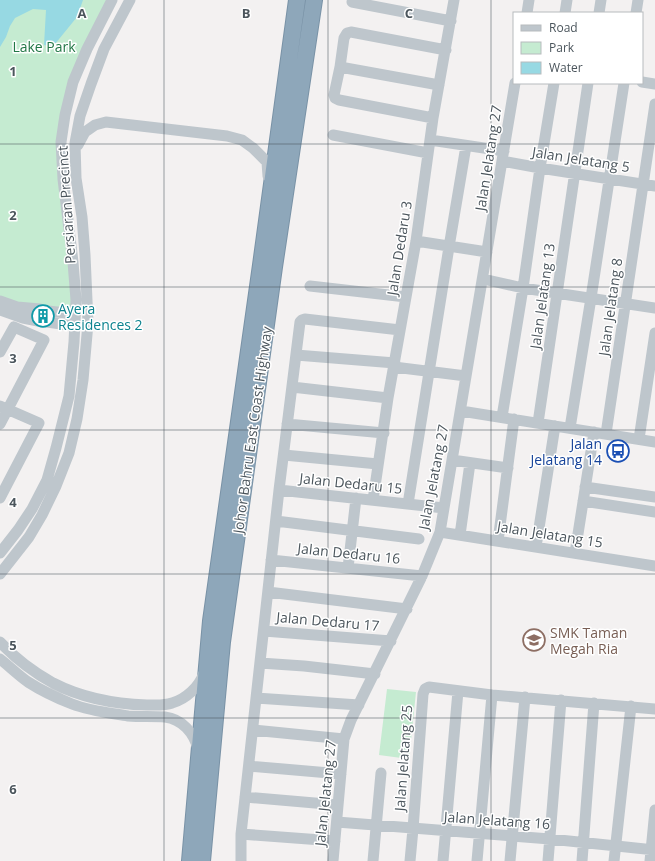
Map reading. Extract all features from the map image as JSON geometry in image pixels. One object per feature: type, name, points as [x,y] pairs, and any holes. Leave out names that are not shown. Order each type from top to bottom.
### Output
[{"type":"highway","name":"Johor Bahru East Coast Highway","points":[[190,861],[211,621],[297,0]]},
{"type":"highway","name":"Johor Bahru East Coast Highway","points":[[202,861],[224,634],[274,266],[314,0]]},
{"type":"street","name":"Persiaran Precinct","points":[[0,553],[32,509],[47,480],[69,396],[76,300],[63,179],[61,142],[65,115],[74,82],[87,49],[112,0]]},
{"type":"street","name":"Persiaran Precinct","points":[[0,574],[29,537],[42,515],[56,486],[68,453],[77,419],[83,380],[88,323],[85,255],[82,218],[76,178],[75,143],[80,116],[90,84],[104,49],[130,0]]},
{"type":"street","name":"Jalan Dedaru 3","points":[[373,500],[388,398],[416,241],[433,118],[454,0]]},
{"type":"street","points":[[527,12],[529,0]]},
{"type":"street","points":[[565,12],[567,0]]},
{"type":"street","points":[[599,12],[601,0]]},
{"type":"street","points":[[636,12],[638,0]]},
{"type":"street","points":[[352,2],[451,21]]},
{"type":"street","points":[[433,118],[335,98],[334,94],[344,38],[347,33],[351,32],[446,50]]},
{"type":"street","points":[[340,67],[439,85]]},
{"type":"street","points":[[643,82],[655,84]]},
{"type":"street","name":"Jalan Jelatang 27","points":[[333,861],[344,739],[351,720],[360,705],[407,609],[440,532],[515,84]]},
{"type":"street","points":[[502,417],[554,84]]},
{"type":"street","name":"Jalan Jelatang 13","points":[[538,423],[588,84]]},
{"type":"street","points":[[570,428],[624,84]]},
{"type":"street","name":"Jalan Jelatang 8","points":[[606,434],[655,104]]},
{"type":"street","points":[[76,150],[85,132],[95,125],[106,122],[227,136],[242,140],[253,148],[267,162],[269,206]]},
{"type":"street","points":[[333,135],[428,153]]},
{"type":"street","name":"Jalan Jelatang 5","points":[[430,140],[466,146],[540,168],[655,186]]},
{"type":"street","points":[[408,504],[466,146]]},
{"type":"street","points":[[416,241],[487,252]]},
{"type":"street","points":[[483,279],[523,288],[655,308]]},
{"type":"street","points":[[310,286],[406,298]]},
{"type":"street","points":[[0,301],[75,326]]},
{"type":"street","points":[[0,310],[42,316],[75,314]]},
{"type":"street","points":[[241,861],[241,834],[279,490],[300,322],[305,319],[400,330]]},
{"type":"street","points":[[0,352],[14,327],[44,340],[4,407],[0,424]]},
{"type":"street","points":[[639,439],[655,333]]},
{"type":"street","points":[[296,355],[394,365],[430,372],[466,376]]},
{"type":"street","points":[[292,387],[388,398]]},
{"type":"street","points":[[2,491],[39,423],[4,407]]},
{"type":"street","points":[[460,411],[655,442]]},
{"type":"street","points":[[498,541],[514,419]]},
{"type":"street","points":[[288,424],[384,433]]},
{"type":"street","points":[[536,547],[555,426]]},
{"type":"street","points":[[575,553],[594,432]]},
{"type":"street","points":[[284,455],[378,464]]},
{"type":"street","points":[[452,460],[508,468]]},
{"type":"street","points":[[460,535],[470,463]]},
{"type":"street","points":[[585,487],[655,497]]},
{"type":"street","name":"Jalan Dedaru 15","points":[[279,490],[444,508]]},
{"type":"street","points":[[348,568],[356,498]]},
{"type":"street","points":[[583,501],[655,512]]},
{"type":"street","points":[[276,521],[419,539]]},
{"type":"street","name":"Jalan Jelatang 15","points":[[440,532],[655,566]]},
{"type":"street","name":"Jalan Dedaru 16","points":[[272,560],[422,576]]},
{"type":"street","points":[[268,592],[407,609]]},
{"type":"street","name":"Jalan Dedaru 17","points":[[264,631],[391,641]]},
{"type":"street","points":[[0,642],[34,671],[54,683],[76,693],[99,700],[130,704],[165,705],[177,702],[198,684],[207,664]]},
{"type":"street","points":[[0,659],[28,682],[48,694],[73,704],[96,711],[128,716],[166,717],[181,723],[193,735],[200,753]]},
{"type":"street","points":[[260,662],[375,674]]},
{"type":"street","name":"Jalan Jelatang 25","points":[[410,861],[423,694],[425,689],[429,687],[458,691]]},
{"type":"street","points":[[443,861],[458,691],[655,709]]},
{"type":"street","points":[[477,861],[492,695]]},
{"type":"street","points":[[510,861],[525,697]]},
{"type":"street","points":[[256,698],[360,705]]},
{"type":"street","points":[[548,861],[561,700]]},
{"type":"street","points":[[582,861],[594,703]]},
{"type":"street","points":[[614,861],[631,706]]},
{"type":"street","points":[[253,730],[344,739]]},
{"type":"street","points":[[249,766],[341,774]]},
{"type":"street","points":[[373,861],[381,773]]},
{"type":"street","points":[[246,797],[338,805]]},
{"type":"street","points":[[650,861],[653,849],[655,810]]},
{"type":"street","name":"Jalan Jelatang 16","points":[[337,822],[653,849]]},
{"type":"street","points":[[241,834],[335,841]]},
{"type":"green space","name":"Lake Park","points":[[0,0],[113,0],[71,93],[61,146],[75,314],[0,300]]},
{"type":"green space","points":[[387,689],[416,692],[409,759],[379,755]]},
{"type":"water","points":[[0,0],[83,0],[77,17],[55,44],[50,46],[44,45],[46,10],[33,9],[15,18],[0,47]]},
{"type":"place","name":"Ayera Residences 2","points":[[43,316]]},
{"type":"place","name":"Jalan Jelatang 14","points":[[618,451]]},
{"type":"place","name":"SMK Taman Megah Ria","points":[[534,640]]}]
